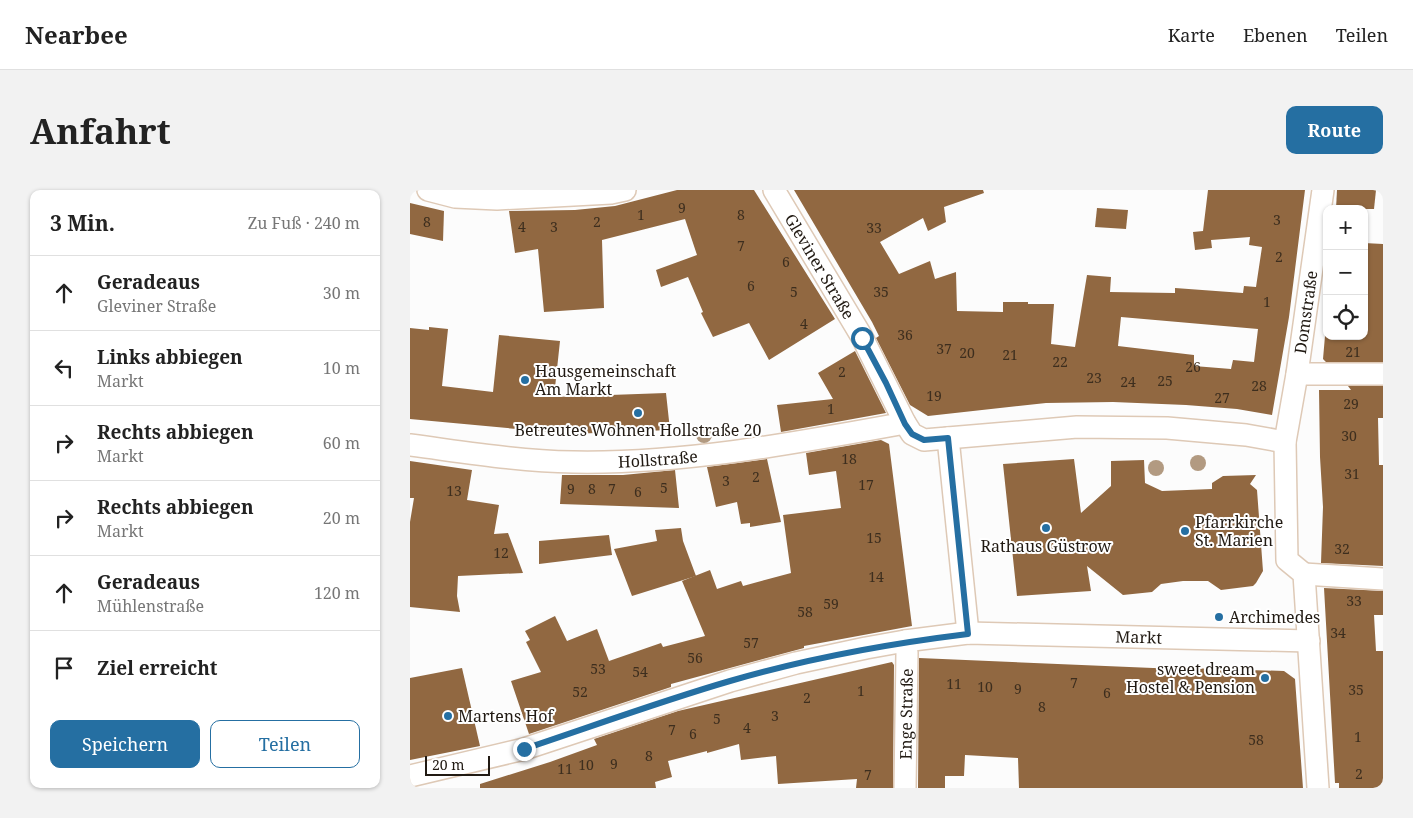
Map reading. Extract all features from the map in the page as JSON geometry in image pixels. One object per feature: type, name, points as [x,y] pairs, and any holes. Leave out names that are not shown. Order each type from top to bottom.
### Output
[{"type":"street","points":[[428,190],[456,197],[497,199],[611,193],[625,190]]},
{"type":"street","name":"Gleviner Straße","points":[[774,190],[862,338],[905,424]]},
{"type":"street","name":"Domstraße","points":[[1297,374],[1322,190]]},
{"type":"street","points":[[1383,374],[1297,374],[1285,442],[1287,560],[1304,574],[1383,580]]},
{"type":"street","points":[[905,424],[912,434],[924,440],[1078,427],[1168,428],[1246,435],[1285,442]]},
{"type":"street","name":"Hollstraße","points":[[410,445],[510,458],[573,462],[637,460],[762,448],[905,424]]},
{"type":"street","points":[[948,438],[968,634]]},
{"type":"street","points":[[1304,574],[1318,788]]},
{"type":"street","name":"Markt","points":[[410,776],[524,749],[730,681],[805,661],[905,641],[968,634],[1309,641]]},
{"type":"street","name":"Enge Straße","points":[[905,641],[907,653],[905,788]]},
{"type":"building","points":[[677,190],[754,190],[835,319],[769,360],[749,323],[713,337],[701,313],[703,312],[688,277],[661,287],[656,270],[697,255],[685,219],[602,240],[604,308],[544,312],[538,249],[515,253],[509,211],[575,210],[615,206]]},
{"type":"building","points":[[794,190],[983,190],[984,193],[944,207],[946,222],[928,231],[923,218],[880,242],[899,274],[930,261],[935,279],[956,272],[957,311],[1003,312],[1003,302],[1054,304],[1051,344],[1075,347],[1087,275],[1111,277],[1110,292],[1175,293],[1175,288],[1243,293],[1244,286],[1256,287],[1262,247],[1249,245],[1250,237],[1211,240],[1212,248],[1195,250],[1193,232],[1203,231],[1208,190],[1305,190],[1289,317],[1272,415],[1237,409],[1113,402],[1046,403],[928,416],[910,405],[876,338],[879,336]],"holes":[[[1121,317],[1258,329],[1254,362],[1233,360],[1231,369],[1194,366],[1194,355],[1118,346]]]},
{"type":"building","points":[[1337,190],[1376,190],[1374,209],[1368,209],[1368,205],[1336,205]]},
{"type":"building","points":[[410,203],[444,211],[443,241],[410,234]]},
{"type":"building","points":[[1097,208],[1128,210],[1126,229],[1095,227]]},
{"type":"building","points":[[1368,243],[1383,244],[1383,362],[1326,362],[1323,359],[1325,340],[1368,340]]},
{"type":"building","name":"Hausgemeinschaft Am Markt","points":[[429,327],[448,329],[442,386],[493,392],[499,335],[560,341],[554,397],[666,393],[670,430],[571,434],[410,419],[410,328],[429,330]]},
{"type":"building","points":[[855,351],[886,413],[781,432],[777,405],[833,399],[818,373]]},
{"type":"building","points":[[1348,386],[1383,386],[1383,418],[1378,418],[1379,465],[1383,465],[1383,566],[1321,563],[1323,507],[1319,390],[1351,390]]},
{"type":"building","points":[[881,440],[889,444],[912,626],[804,646],[804,648],[671,684],[671,687],[529,734],[511,681],[541,672],[526,642],[530,640],[525,631],[555,616],[567,641],[597,629],[609,661],[661,643],[663,647],[705,636],[682,581],[710,570],[717,589],[741,581],[743,586],[791,573],[783,515],[841,508],[836,471],[809,475],[806,453]]},
{"type":"building","points":[[767,459],[781,522],[750,527],[750,523],[741,524],[737,502],[716,507],[707,467]]},
{"type":"building","points":[[1074,459],[1081,513],[1111,486],[1111,461],[1144,460],[1145,483],[1162,491],[1212,489],[1212,483],[1223,476],[1256,475],[1250,484],[1257,490],[1263,571],[1256,583],[1253,586],[1221,590],[1208,581],[1183,581],[1161,584],[1152,592],[1123,595],[1087,566],[1091,591],[1017,596],[1003,464]]},
{"type":"building","points":[[410,461],[472,470],[467,500],[499,505],[494,534],[508,533],[523,573],[458,576],[457,596],[460,612],[410,607],[410,522],[414,498],[410,498]]},
{"type":"building","points":[[675,470],[679,508],[560,504],[562,475],[623,475]]},
{"type":"building","points":[[681,528],[683,541],[696,576],[632,596],[614,549],[657,541],[655,530]]},
{"type":"building","points":[[609,535],[612,555],[539,564],[539,541]]},
{"type":"building","points":[[1324,588],[1383,591],[1383,615],[1374,615],[1376,651],[1383,651],[1383,788],[1339,788],[1339,783],[1335,783]]},
{"type":"building","points":[[919,658],[1153,668],[1284,671],[1295,679],[1303,788],[1019,788],[1018,758],[965,755],[964,776],[945,776],[945,788],[918,788]]},
{"type":"building","points":[[892,662],[894,665],[893,788],[856,788],[857,779],[778,784],[776,756],[741,760],[739,744],[668,761],[672,777],[655,782],[656,788],[480,788],[480,784],[597,745],[594,739],[678,711]]},
{"type":"building","name":"Martens Hof","points":[[462,668],[480,746],[410,760],[410,678]]},
{"type":"place","name":"Hausgemeinschaft Am Markt","points":[[525,380]]},
{"type":"place","name":"Betreutes Wohnen Hollstraße 20","points":[[638,413]]},
{"type":"place","name":"Rathaus Güstrow","points":[[1046,528]]},
{"type":"place","name":"Pfarrkirche St. Marien","points":[[1185,531]]},
{"type":"place","name":"Archimedes","points":[[1219,617]]},
{"type":"place","name":"sweet dream Hostel & Pension","points":[[1265,678]]},
{"type":"place","name":"Martens Hof","points":[[448,716]]},
{"type":"route","points":[[524,749],[730,681],[796,663],[905,641],[968,634],[948,438],[924,440],[912,434],[905,424],[862,338]]}]
